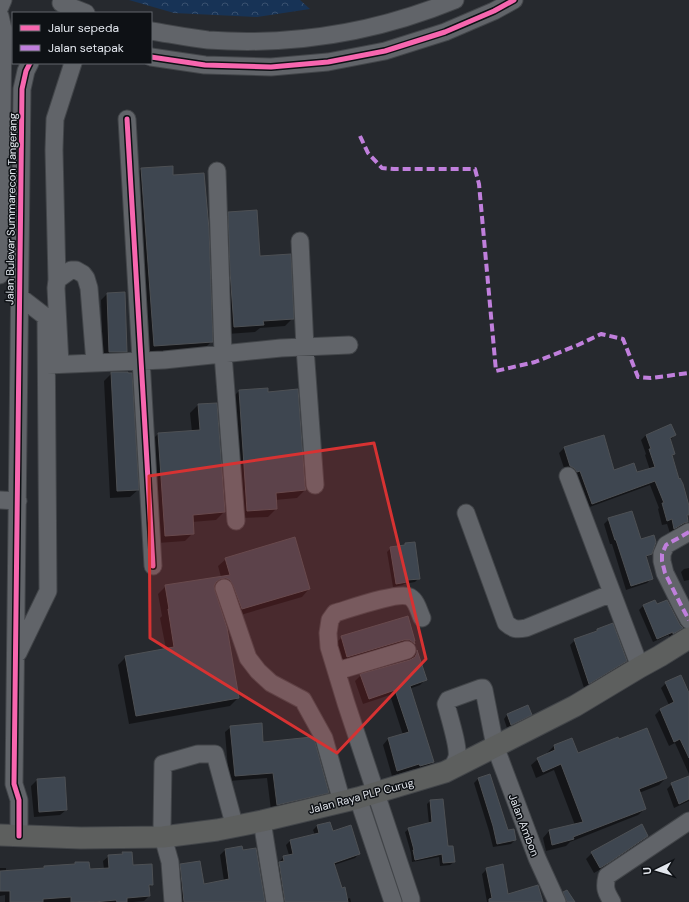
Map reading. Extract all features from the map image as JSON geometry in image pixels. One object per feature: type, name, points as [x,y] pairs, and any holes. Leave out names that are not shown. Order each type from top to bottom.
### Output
[{"type":"main road","name":"Jalan Raya PLP Curug","points":[[9,836],[81,838],[160,837],[230,828],[359,798],[452,769],[575,706],[660,656],[689,635]]},
{"type":"street","points":[[0,7],[3,0]]},
{"type":"street","points":[[152,31],[207,40],[270,41],[324,36],[379,26],[436,8],[455,0]]},
{"type":"street","points":[[152,57],[205,66],[271,67],[328,62],[385,51],[445,32],[494,11],[514,0]]},
{"type":"street","points":[[61,5],[83,12]]},
{"type":"street","name":"Jalan Bulevar Summarecon Tangerang","points":[[0,275],[5,28]]},
{"type":"street","name":"Jalan Bulevar Summarecon Tangerang","points":[[9,836],[19,800],[7,784],[16,656],[22,89],[26,71],[30,64]]},
{"type":"street","points":[[16,656],[48,591],[53,364],[57,280],[54,150],[55,119],[73,64]]},
{"type":"street","points":[[127,119],[153,566]]},
{"type":"street","points":[[217,171],[223,354],[236,521]]},
{"type":"street","points":[[1,217],[21,217]]},
{"type":"street","points":[[300,241],[305,348],[315,485]]},
{"type":"street","points":[[57,280],[71,270],[76,270],[83,274],[86,278],[89,288],[95,363]]},
{"type":"street","points":[[20,297],[46,317],[53,364]]},
{"type":"street","points":[[53,364],[164,360],[280,348],[350,345]]},
{"type":"street","points":[[568,476],[640,667]]},
{"type":"street","points":[[0,500],[18,501]]},
{"type":"street","points":[[466,513],[506,623],[512,628],[518,630],[526,628],[612,593]]},
{"type":"street","points":[[689,532],[666,545],[662,554],[662,561],[682,607],[689,635]]},
{"type":"street","points":[[224,588],[248,658],[258,671],[271,683],[303,700],[359,798],[411,899],[411,902]]},
{"type":"street","points":[[393,902],[359,798],[336,671],[329,647],[328,633],[330,620],[335,612],[393,596],[405,595],[410,597],[415,601],[422,618]]},
{"type":"street","points":[[336,671],[407,650]]},
{"type":"street","name":"Jalan Ambon","points":[[452,769],[457,758],[457,746],[446,704],[448,700],[483,688],[495,746],[537,858],[557,902]]},
{"type":"street","points":[[173,902],[170,862],[160,837],[162,829],[163,764],[198,754],[215,754],[233,820],[230,828]]},
{"type":"street","points":[[262,821],[275,902]]},
{"type":"street","points":[[612,902],[606,892],[604,884],[607,876],[689,821]]},
{"type":"highlighted area","points":[[374,443],[426,659],[337,753],[150,638],[149,476]]},
{"type":"green space","points":[[129,0],[300,0],[310,9],[257,17],[174,13]]},
{"type":"building","points":[[173,166],[173,175],[204,173],[209,229],[213,342],[154,346],[141,168]]},
{"type":"building","points":[[257,210],[260,256],[291,254],[294,319],[263,321],[264,325],[234,327],[228,212]]},
{"type":"building","points":[[125,292],[127,352],[109,352],[107,293]]},
{"type":"building","points":[[111,372],[132,373],[139,490],[117,491]]},
{"type":"building","points":[[268,388],[268,392],[298,389],[306,490],[276,493],[277,509],[247,511],[239,390]]},
{"type":"building","points":[[217,403],[225,512],[193,515],[194,534],[165,536],[158,433],[200,430],[198,404]]},
{"type":"building","points":[[671,424],[676,435],[670,438],[675,454],[672,455],[679,479],[680,478],[683,484],[689,506],[689,515],[687,515],[688,522],[674,529],[672,519],[667,521],[662,503],[664,503],[655,481],[592,504],[580,471],[577,472],[570,466],[564,447],[604,435],[614,470],[634,463],[637,472],[655,467],[646,435]]},
{"type":"building","points":[[632,511],[641,539],[654,535],[656,542],[652,554],[646,556],[653,579],[631,586],[608,518]]},
{"type":"building","points":[[295,537],[310,589],[242,609],[230,580],[226,578],[220,579],[214,586],[227,628],[239,698],[136,716],[125,656],[174,647],[165,585],[230,575],[225,558]]},
{"type":"building","points":[[415,542],[420,579],[407,580],[407,582],[396,584],[390,547]]},
{"type":"building","points":[[655,600],[657,604],[667,600],[683,628],[673,634],[673,632],[657,639],[643,605]]},
{"type":"building","points":[[408,616],[415,644],[410,640],[404,640],[347,657],[341,636]]},
{"type":"building","points":[[613,623],[627,661],[589,684],[574,639],[597,631],[597,629]]},
{"type":"building","points":[[417,650],[427,680],[410,686],[434,762],[420,766],[419,764],[397,771],[388,738],[409,732],[395,690],[369,699],[360,674],[410,660],[415,657]]},
{"type":"building","points":[[681,675],[689,693],[689,758],[680,739],[674,742],[660,709],[674,702],[665,682]]},
{"type":"building","points":[[528,705],[532,715],[511,725],[507,714]]},
{"type":"building","points":[[262,723],[263,742],[312,737],[315,742],[329,793],[277,805],[273,773],[235,776],[230,726]]},
{"type":"building","points":[[647,728],[667,778],[639,789],[646,809],[573,837],[574,839],[552,845],[549,830],[583,822],[561,764],[543,772],[537,758],[555,750],[554,745],[572,738],[578,753],[618,737],[619,739]]},
{"type":"building","points":[[490,774],[508,830],[514,829],[516,840],[497,844],[478,778]]},
{"type":"building","points":[[689,776],[689,799],[679,804],[671,783]]},
{"type":"building","points":[[65,777],[67,810],[39,812],[37,779]]},
{"type":"building","points":[[443,799],[448,846],[453,846],[455,862],[443,863],[442,854],[415,860],[408,828],[432,822],[430,800]]},
{"type":"building","points":[[330,822],[333,831],[351,825],[360,854],[334,863],[342,888],[345,887],[348,902],[285,902],[279,862],[284,861],[283,856],[293,854],[290,840],[319,833],[317,825]]},
{"type":"building","points":[[642,824],[648,836],[600,868],[591,852]]},
{"type":"building","points":[[242,846],[243,850],[256,848],[265,902],[184,902],[180,864],[200,861],[204,884],[229,879],[225,849]]},
{"type":"building","points":[[122,852],[132,852],[133,865],[152,864],[153,885],[149,885],[150,896],[127,898],[127,902],[117,902],[116,900],[71,902],[71,897],[43,899],[43,902],[10,902],[10,891],[0,891],[0,871],[44,868],[44,866],[75,864],[75,862],[89,862],[90,869],[109,868],[108,855],[123,854]]},
{"type":"building","points":[[503,864],[508,894],[538,885],[543,902],[489,902],[489,899],[492,898],[486,868]]},
{"type":"building","points":[[567,890],[575,902],[567,902],[563,892]]},
{"type":"marked path","points":[[360,136],[368,153],[382,168],[475,169],[479,184],[496,371],[535,362],[601,334],[623,339],[638,377],[651,378],[689,373]]},
{"type":"marked path","points":[[689,532],[666,545],[662,554],[665,573],[689,620]]},
{"type":"cycle path","points":[[152,57],[205,65],[271,67],[328,62],[385,51],[445,32],[494,11],[514,0]]},
{"type":"cycle path","points":[[19,836],[19,800],[14,784],[22,89],[26,71],[30,64]]},
{"type":"cycle path","points":[[127,119],[153,566]]}]
